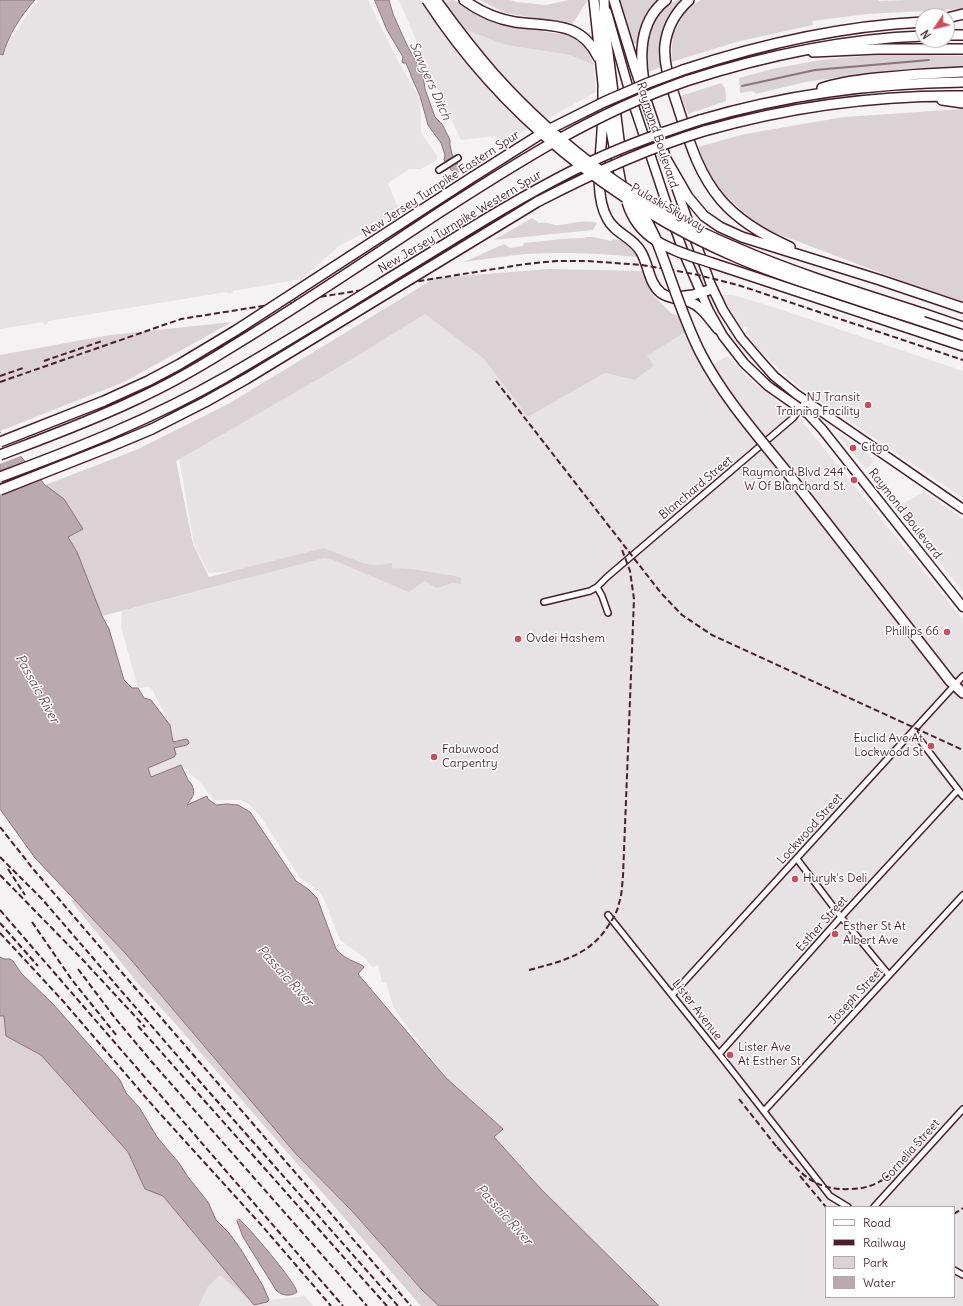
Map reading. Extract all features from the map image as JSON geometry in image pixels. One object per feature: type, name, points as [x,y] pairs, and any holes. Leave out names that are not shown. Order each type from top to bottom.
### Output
[{"type":"highway","name":"Pulaski Skyway","points":[[427,0],[443,24],[472,60],[517,110],[566,154],[629,202],[698,240],[739,258],[795,279],[963,335]]},
{"type":"highway","name":"Pulaski Skyway","points":[[436,0],[472,49],[494,75],[542,122],[593,165],[648,203],[688,225],[742,251],[805,275],[963,326]]},
{"type":"highway","points":[[464,0],[486,13],[507,20],[558,26],[572,30],[587,40],[595,51],[600,62]]},
{"type":"highway","points":[[594,0],[603,88],[620,180],[629,202],[648,223],[655,237],[690,330],[708,367],[733,403],[954,686],[963,694]]},
{"type":"highway","points":[[604,0],[605,29],[630,210],[638,223],[656,241],[672,250],[963,346]]},
{"type":"highway","name":"Raymond Boulevard","points":[[614,0],[666,159]]},
{"type":"highway","points":[[648,105],[642,68],[644,35],[647,23],[666,0]]},
{"type":"highway","points":[[689,0],[678,12],[670,29],[666,41],[665,58],[668,76],[690,144],[699,166],[712,188],[734,213],[765,235],[789,246],[865,273],[880,280]]},
{"type":"highway","name":"New Jersey Turnpike Eastern Spur","points":[[0,442],[104,401],[165,373],[235,331],[464,182],[544,132],[611,99],[682,70],[742,51],[803,37],[858,28],[915,23]]},
{"type":"highway","name":"New Jersey Turnpike Eastern Spur","points":[[0,455],[124,406],[187,374],[248,337],[497,175],[548,144],[620,107],[686,81],[748,62],[791,52],[855,41],[915,37]]},
{"type":"highway","points":[[791,52],[883,49],[963,49]]},
{"type":"highway","points":[[799,96],[834,83],[913,74],[963,72]]},
{"type":"highway","name":"New Jersey Turnpike Western Spur","points":[[0,477],[133,425],[185,399],[244,366],[482,221],[545,185],[610,153],[650,137],[700,120],[739,109],[799,96],[883,85],[963,82]]},
{"type":"highway","points":[[603,88],[600,174],[601,198],[607,219],[614,228],[633,242],[639,249],[644,258],[650,279],[656,289],[664,295],[694,304],[704,312],[718,329]]},
{"type":"highway","points":[[923,96],[963,103]]},
{"type":"highway","name":"New Jersey Turnpike Western Spur","points":[[0,490],[104,450],[145,432],[193,408],[250,376],[537,202],[625,159],[675,140],[762,116],[811,107],[867,100],[923,96],[963,96]]},
{"type":"highway","points":[[666,159],[684,191],[696,208],[704,216],[720,227],[753,240],[963,308]]},
{"type":"highway","points":[[670,297],[680,297],[712,289]]},
{"type":"main road","name":"Raymond Boulevard","points":[[604,0],[623,69],[673,223],[700,293],[718,329],[735,353],[758,377],[773,390],[801,409],[831,438],[963,607]]},
{"type":"main road","name":"Raymond Boulevard","points":[[666,159],[712,289],[727,317],[753,353],[774,376],[806,401],[963,509]]},
{"type":"street","points":[[439,170],[458,158]]},
{"type":"street","name":"Blanchard Street","points":[[544,602],[584,593],[597,588],[622,564],[793,418],[806,401]]},
{"type":"street","points":[[597,588],[602,596],[608,613]]},
{"type":"street","name":"Lockwood Street","points":[[672,995],[963,676]]},
{"type":"street","points":[[913,731],[963,796]]},
{"type":"street","name":"Esther Street","points":[[719,1054],[841,917],[958,790]]},
{"type":"street","points":[[797,859],[841,917],[889,975]]},
{"type":"street","name":"Joseph Street","points":[[764,1111],[963,895]]},
{"type":"street","name":"Lister Avenue","points":[[608,915],[830,1196],[846,1206]]},
{"type":"street","name":"Cornelia Street","points":[[875,1206],[963,1109]]},
{"type":"shaded area","points":[[40,0],[368,0],[397,59],[420,99],[421,133],[437,156],[437,160],[421,169],[409,169],[388,183],[399,210],[369,230],[339,246],[302,279],[233,291],[233,293],[228,294],[227,292],[48,321],[48,324],[44,325],[43,322],[0,329],[0,54],[3,55],[6,46],[32,8]]},
{"type":"shaded area","points":[[399,0],[451,0],[445,5],[506,45],[570,55],[594,65],[596,92],[500,144],[495,136],[461,140]]},
{"type":"shaded area","points":[[721,295],[733,295],[776,308],[963,371],[963,498],[802,389],[785,375],[758,349],[745,332],[749,329],[746,326],[742,328]]},
{"type":"shaded area","points":[[425,314],[484,359],[528,417],[605,373],[635,380],[647,356],[687,331],[705,369],[727,356],[749,379],[800,419],[963,620],[963,1306],[659,1306],[540,1188],[494,1137],[503,1129],[446,1078],[394,1009],[386,982],[382,982],[378,965],[372,967],[366,959],[340,940],[324,899],[319,891],[300,878],[261,817],[249,804],[241,800],[214,800],[200,782],[181,765],[152,777],[148,768],[174,757],[174,748],[187,745],[173,742],[170,725],[152,689],[148,687],[138,688],[121,627],[122,611],[245,579],[233,571],[209,573],[194,544],[179,458],[341,366]]},
{"type":"shaded area","points":[[841,435],[875,460],[866,469],[839,437]]},
{"type":"shaded area","points":[[924,492],[963,519],[963,592],[896,507]]},
{"type":"shaded area","points":[[220,1275],[254,1305],[267,1302],[269,1300],[305,1296],[313,1306],[199,1306],[207,1288]]},
{"type":"green space","points":[[451,0],[462,3],[477,14],[500,23],[576,37],[586,50],[594,65],[570,55],[506,45],[464,29],[445,5]]},
{"type":"green space","points":[[480,0],[510,0],[546,5],[569,0],[588,0],[572,24],[505,13]]},
{"type":"green space","points":[[618,0],[659,0],[647,14],[641,25],[638,43],[633,44]]},
{"type":"green space","points":[[677,0],[684,0],[671,17],[663,66],[646,73],[646,47],[653,22],[664,8]]},
{"type":"green space","points":[[701,0],[963,0],[963,9],[915,8],[915,12],[867,14],[812,21],[813,25],[740,41],[671,62],[673,34],[687,9]]},
{"type":"green space","points":[[887,54],[963,56],[963,67],[898,70],[805,82],[756,94],[753,91],[740,93],[739,78],[772,69],[820,60]]},
{"type":"green space","points":[[721,83],[725,88],[726,101],[688,114],[681,96]]},
{"type":"green space","points":[[963,109],[963,302],[905,282],[762,228],[716,188],[698,147],[745,134],[844,117]]},
{"type":"green space","points":[[532,218],[539,223],[544,222],[555,225],[582,222],[597,223],[593,230],[494,240]]},
{"type":"green space","points":[[586,237],[611,241],[613,239],[617,239],[631,247],[639,256],[580,253],[539,253],[464,262],[504,244],[510,248],[523,246],[524,243]]},
{"type":"green space","points":[[549,269],[644,271],[653,295],[670,312],[681,318],[687,331],[647,356],[654,365],[635,380],[605,373],[528,417],[484,359],[425,314],[341,366],[176,461],[193,544],[209,577],[324,548],[365,564],[378,565],[392,563],[392,568],[411,569],[461,577],[461,584],[452,583],[437,588],[424,581],[409,592],[331,559],[324,558],[102,616],[77,552],[68,536],[83,529],[45,485],[136,450],[230,403],[435,278]]},
{"type":"green space","points":[[232,322],[124,382],[0,431],[0,355],[110,335]]},
{"type":"green space","points":[[74,898],[126,954],[296,1154],[352,1211],[422,1290],[439,1306],[421,1306],[173,1021],[137,982],[71,901]]},
{"type":"green space","points":[[4,1015],[6,1036],[41,1055],[128,1152],[145,1189],[163,1196],[254,1305],[220,1275],[207,1288],[199,1306],[0,1306],[0,1016]]},
{"type":"water","points":[[0,0],[35,0],[16,26],[3,55],[0,54]]},
{"type":"water","points":[[375,0],[389,0],[393,14],[406,43],[423,75],[425,89],[435,117],[442,124],[450,140],[452,154],[461,170],[457,173],[452,171],[444,160],[445,155],[441,143],[428,125],[420,96],[406,63],[403,63],[402,61],[403,57],[387,30]]},
{"type":"water","name":"Passaic River","points":[[0,432],[45,485],[64,499],[83,529],[68,537],[77,552],[102,616],[109,629],[124,680],[132,688],[138,688],[144,698],[151,700],[170,725],[173,742],[186,739],[188,740],[189,743],[187,745],[174,748],[176,754],[174,757],[148,768],[151,777],[181,765],[194,792],[187,805],[207,796],[208,799],[216,805],[238,805],[250,812],[296,881],[308,889],[317,898],[336,949],[344,957],[364,967],[358,974],[446,1078],[503,1129],[494,1137],[540,1188],[659,1306],[439,1306],[422,1290],[352,1211],[296,1154],[126,954],[35,858],[0,809]]},
{"type":"water","points":[[0,957],[13,961],[21,973],[54,1005],[120,1080],[126,1093],[139,1107],[157,1137],[179,1163],[208,1202],[216,1220],[229,1233],[240,1248],[263,1286],[269,1300],[267,1302],[254,1305],[163,1196],[145,1189],[128,1152],[41,1055],[6,1036],[4,1016],[0,1016]]},
{"type":"water","points":[[239,1219],[281,1267],[297,1292],[292,1295],[286,1295],[281,1294],[276,1290],[243,1237],[237,1221]]},
{"type":"pier","points":[[3,432],[23,455],[0,464],[0,433]]},
{"type":"waterway","points":[[742,86],[815,70],[929,60]]},
{"type":"railway","points":[[0,382],[181,319],[526,264],[556,261],[587,261],[642,265],[694,274],[738,285],[963,360]]},
{"type":"railway","points":[[44,361],[102,341]]},
{"type":"railway","points":[[0,376],[23,368]]},
{"type":"railway","points":[[496,381],[661,593],[682,615],[712,635],[963,750]]},
{"type":"railway","points":[[529,970],[565,960],[585,950],[594,943],[613,918],[621,897],[634,599],[630,571],[621,547]]},
{"type":"railway","points":[[0,827],[34,870],[124,975],[411,1306]]},
{"type":"railway","points":[[0,857],[42,899],[187,1067],[398,1306]]},
{"type":"railway","points":[[8,869],[25,895]]},
{"type":"railway","points":[[0,875],[82,959],[145,1027]]},
{"type":"railway","points":[[0,910],[343,1306]]},
{"type":"railway","points":[[32,922],[72,980],[117,1036]]},
{"type":"railway","points":[[0,923],[38,966]]},
{"type":"railway","points":[[0,933],[63,1001],[154,1107],[264,1228],[331,1306]]},
{"type":"railway","points":[[78,969],[115,1018],[151,1061],[367,1306]]},
{"type":"railway","points":[[138,1026],[387,1306]]},
{"type":"railway","points":[[739,1099],[780,1151]]},
{"type":"railway","points":[[777,1147],[793,1165],[817,1183],[838,1189],[861,1188],[876,1184],[888,1176],[938,1122]]},
{"type":"railway","points":[[800,1176],[825,1206]]},
{"type":"railway","points":[[955,1213],[963,1208]]},
{"type":"place","name":"NJ Transit Training Facility","points":[[868,405]]},
{"type":"place","name":"Citgo","points":[[853,448]]},
{"type":"place","name":"Raymond Blvd 244' W Of Blanchard St.","points":[[854,480]]},
{"type":"place","name":"Phillips 66","points":[[947,632]]},
{"type":"place","name":"Ovdei Hashem","points":[[518,639]]},
{"type":"place","name":"Euclid Ave At Lockwood St","points":[[931,746]]},
{"type":"place","name":"Fabuwood Carpentry","points":[[434,757]]},
{"type":"place","name":"Huryk's Deli","points":[[795,879]]},
{"type":"place","name":"Esther St At Albert Ave","points":[[835,934]]},
{"type":"place","name":"Lister Ave At Esther St","points":[[730,1055]]},
{"type":"water label","name":"Sawyers Ditch","points":[[430,81]]}]
